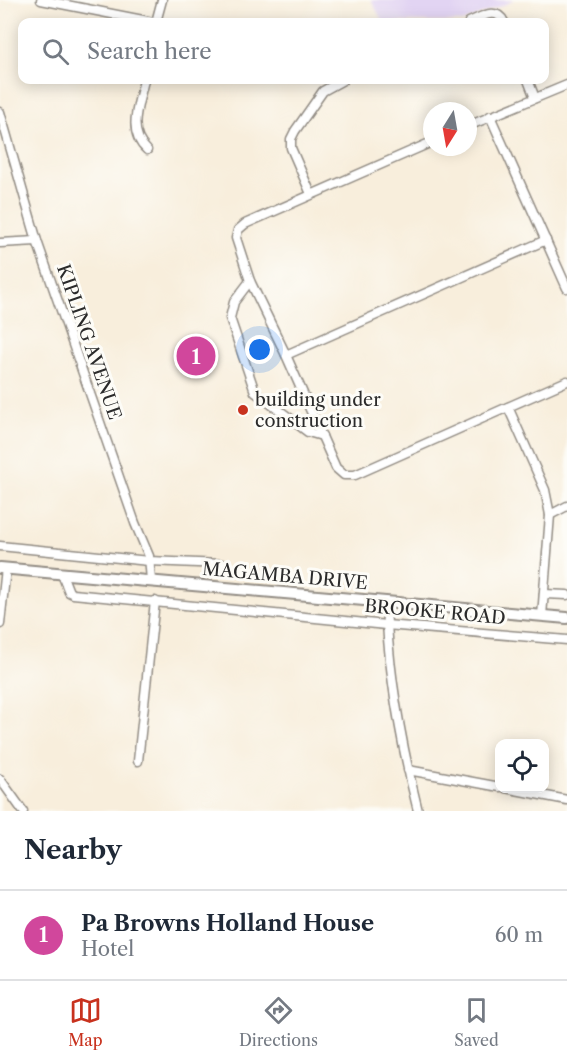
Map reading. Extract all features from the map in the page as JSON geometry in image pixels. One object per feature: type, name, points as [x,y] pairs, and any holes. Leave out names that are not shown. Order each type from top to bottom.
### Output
[{"type":"street","points":[[40,0],[136,18]]},
{"type":"street","points":[[156,18],[162,0]]},
{"type":"street","points":[[478,18],[489,13],[497,14],[502,18]]},
{"type":"street","points":[[143,84],[134,128],[138,142],[147,150]]},
{"type":"street","points":[[311,194],[291,148],[291,139],[323,91],[336,84]]},
{"type":"street","points":[[530,84],[535,98]]},
{"type":"street","points":[[477,122],[567,84]]},
{"type":"street","name":"KIPLING AVENUE","points":[[0,112],[37,241],[135,522],[149,555],[151,581]]},
{"type":"street","points":[[490,116],[567,288]]},
{"type":"street","points":[[423,145],[245,224],[238,230],[236,238],[250,281],[336,468],[344,475],[355,475],[567,381]]},
{"type":"street","points":[[286,355],[546,240]]},
{"type":"street","points":[[0,243],[37,241]]},
{"type":"street","points":[[250,281],[234,302],[230,318],[255,392],[308,432],[322,436]]},
{"type":"street","points":[[508,407],[545,490],[550,514],[542,616]]},
{"type":"street","points":[[550,514],[567,506]]},
{"type":"street","points":[[0,546],[149,561],[222,564]]},
{"type":"street","points":[[0,624],[3,568]]},
{"type":"street","name":"MAGAMBA DRIVE","points":[[3,568],[567,618]]},
{"type":"street","name":"BROOKE ROAD","points":[[62,574],[69,592],[73,594],[386,625],[567,640]]},
{"type":"street","points":[[543,594],[567,595]]},
{"type":"street","points":[[138,760],[155,601]]},
{"type":"street","points":[[386,602],[392,685],[418,811]]},
{"type":"street","points":[[408,770],[495,787]]},
{"type":"street","points":[[0,779],[22,811]]},
{"type":"street","points":[[528,793],[567,800]]},
{"type":"shaded area","points":[[371,0],[515,0],[472,18],[381,18]]},
{"type":"place","name":"Pa Browns Holland House","points":[[196,356]]},
{"type":"place","name":"building under construction","points":[[243,410]]}]
